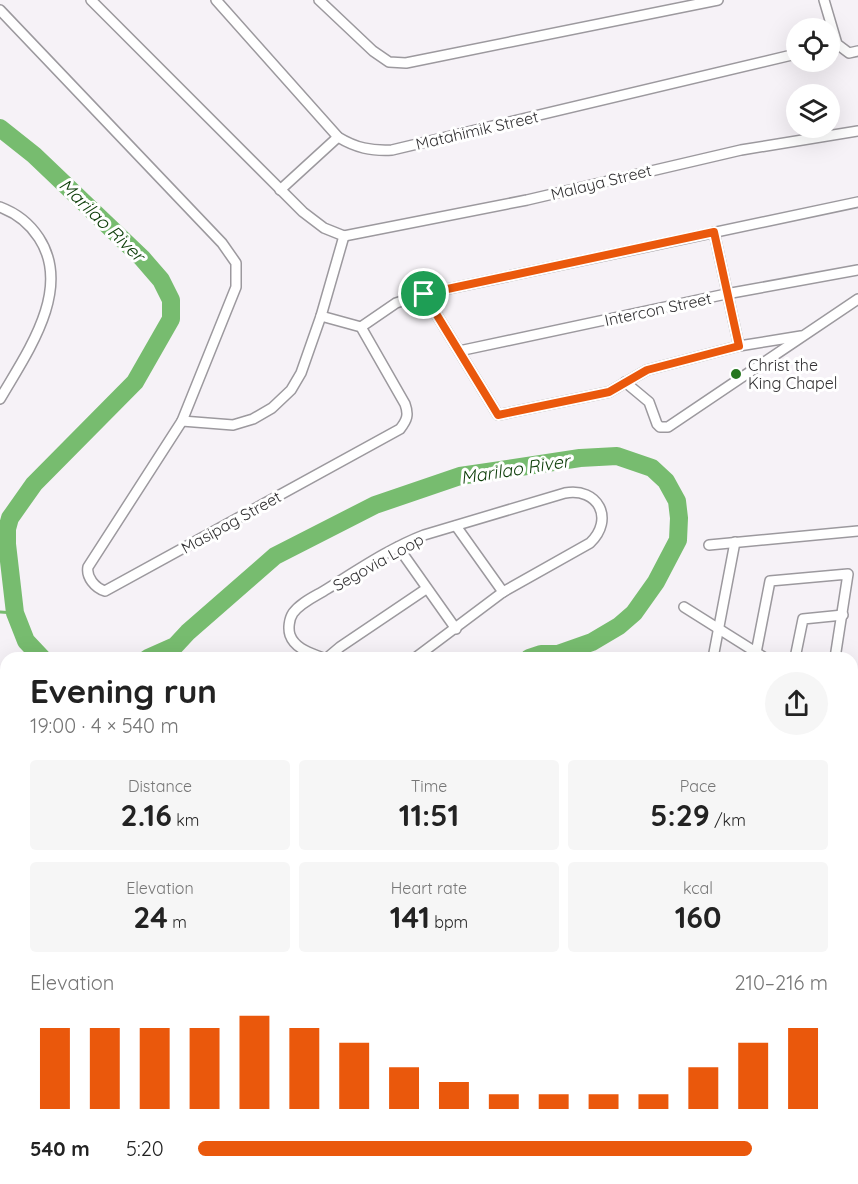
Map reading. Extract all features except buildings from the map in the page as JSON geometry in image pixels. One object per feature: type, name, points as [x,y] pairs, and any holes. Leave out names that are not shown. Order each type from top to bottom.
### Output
[{"type":"street","name":"Matahimik Street","points":[[216,0],[338,138],[354,147],[371,151],[392,150],[786,56]]},
{"type":"street","points":[[319,0],[373,51],[389,62],[406,63],[718,0]]},
{"type":"street","points":[[824,0],[828,18]]},
{"type":"street","points":[[0,10],[222,243],[236,262],[236,287],[182,421],[233,425],[253,419],[272,408],[291,390],[302,373],[344,236],[324,228],[303,212],[92,1]]},
{"type":"street","points":[[840,48],[849,53],[858,51]]},
{"type":"street","name":"Malaya Street","points":[[344,236],[527,200],[741,150],[858,131]]},
{"type":"street","points":[[280,190],[338,138]]},
{"type":"street","points":[[321,316],[361,327],[396,303],[424,294],[858,202]]},
{"type":"street","points":[[0,207],[17,215],[33,230],[47,254],[52,275],[50,297],[35,335],[0,399]]},
{"type":"street","points":[[714,232],[739,346]]},
{"type":"street","name":"Intercon Street","points":[[459,351],[726,294],[858,270]]},
{"type":"street","points":[[424,294],[498,415],[609,392],[647,370],[739,346],[801,336]]},
{"type":"street","points":[[626,382],[649,402],[657,424],[660,427],[668,427],[858,299]]},
{"type":"street","name":"Masipag Street","points":[[182,421],[88,567],[89,578],[102,591],[400,429],[406,422],[408,412],[405,404],[361,327]]},
{"type":"street","name":"Segovia Loop","points":[[310,652],[300,648],[294,642],[289,628],[293,613],[303,604],[398,548],[424,535],[565,493],[575,491],[592,498],[600,507],[603,518],[602,528],[597,536],[590,543],[503,592]]},
{"type":"street","points":[[423,652],[503,592],[456,526]]},
{"type":"street","points":[[709,545],[858,531]]},
{"type":"street","points":[[714,652],[735,543]]},
{"type":"street","points":[[398,548],[456,629]]},
{"type":"street","points":[[756,652],[770,581],[848,574],[836,652]]},
{"type":"street","points":[[333,652],[426,589]]},
{"type":"street","points":[[684,607],[750,652]]},
{"type":"street","points":[[796,652],[803,619],[843,615]]},
{"type":"waterway","name":"Marilao River","points":[[0,128],[34,155],[142,258],[161,280],[171,300],[171,319],[135,382],[34,484],[10,518],[7,544],[15,613],[26,641],[36,652]]},
{"type":"waterway","name":"Marilao River","points":[[162,652],[175,646],[275,556],[375,505],[460,476],[580,458],[617,456],[652,468],[666,481],[677,501],[678,540],[656,582],[634,613],[619,626],[592,642],[564,652]]},
{"type":"waterway","points":[[0,612],[15,613]]},
{"type":"place","name":"Christ the King Chapel","points":[[736,374]]},
{"type":"route","points":[[714,232],[739,346],[647,370],[609,392],[498,415],[424,294],[714,232]]}]
